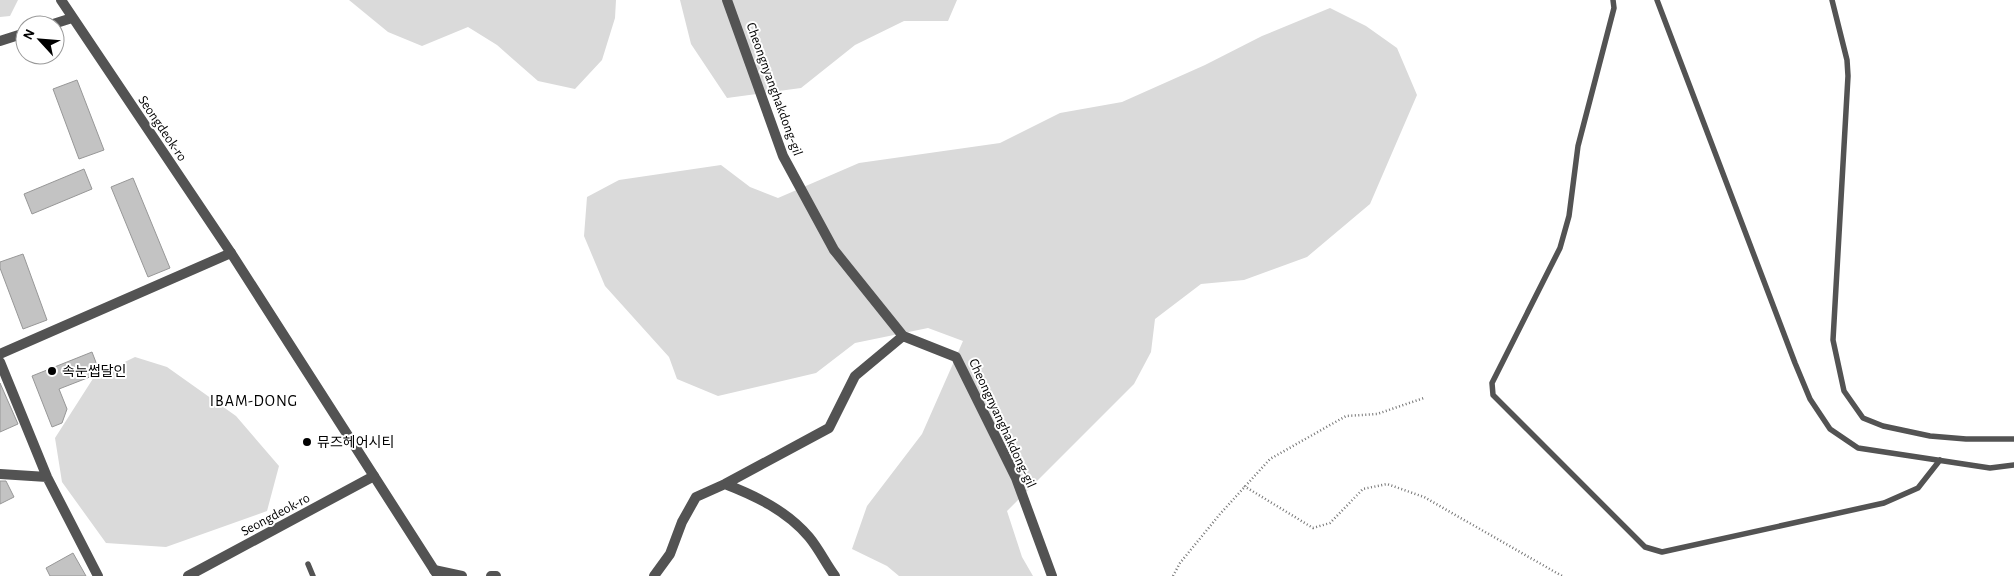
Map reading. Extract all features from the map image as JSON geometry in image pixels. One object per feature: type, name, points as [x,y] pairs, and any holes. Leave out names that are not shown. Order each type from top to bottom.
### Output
[{"type":"street","name":"Seongdeok-ro","points":[[61,0],[231,253],[436,573]]},
{"type":"street","name":"Cheongnyanghakdong-gil","points":[[727,0],[783,156],[834,250],[902,336],[956,357],[1016,478],[1052,576]]},
{"type":"street","points":[[65,20],[72,18]]},
{"type":"street","points":[[0,41],[15,36]]},
{"type":"street","points":[[0,354],[231,253]]},
{"type":"street","points":[[654,576],[670,554],[682,522],[696,497],[725,484],[830,428],[855,376],[902,336]]},
{"type":"street","points":[[0,362],[47,478],[98,576]]},
{"type":"street","points":[[0,474],[47,478]]},
{"type":"street","name":"Seongdeok-ro","points":[[188,576],[374,476]]},
{"type":"street","points":[[725,484],[758,496],[792,521],[809,538],[835,576]]},
{"type":"street","points":[[436,573],[462,576]]},
{"type":"street","points":[[491,576],[496,576]]},
{"type":"lane","points":[[1613,0],[1614,8],[1578,146],[1570,216],[1560,248],[1492,383],[1493,395],[1645,547],[1662,552],[1884,503],[1918,488],[1940,460]]},
{"type":"lane","points":[[1657,0],[1810,399],[1830,429],[1858,448],[1990,468],[2014,465]]},
{"type":"lane","points":[[1832,0],[1848,76],[1833,340],[1844,391],[1863,418],[1883,426],[1930,436],[1966,440],[2014,439]]},
{"type":"lane","points":[[308,564],[313,576]]},
{"type":"path","points":[[1173,576],[1180,563],[1244,486],[1270,458],[1346,416],[1377,414],[1424,398]]},
{"type":"path","points":[[1244,486],[1313,528],[1330,523],[1364,488],[1387,484],[1424,497],[1562,576]]},
{"type":"shaded area","points":[[0,0],[18,0],[10,16],[0,17]]},
{"type":"shaded area","points":[[349,0],[616,0],[615,18],[602,60],[575,89],[538,81],[497,45],[468,27],[422,46],[388,32]]},
{"type":"shaded area","points":[[680,0],[957,0],[948,21],[904,21],[855,45],[801,88],[727,98],[691,44]]},
{"type":"shaded area","points":[[1330,8],[1366,26],[1397,48],[1417,95],[1370,204],[1307,257],[1244,280],[1201,284],[1155,319],[1151,352],[1134,384],[1007,511],[1022,557],[1033,576],[899,576],[887,566],[852,549],[867,506],[922,434],[963,341],[928,328],[855,343],[816,373],[718,396],[677,379],[669,357],[605,286],[584,236],[587,197],[619,180],[721,165],[750,187],[778,198],[859,163],[1000,143],[1060,113],[1122,102],[1205,65],[1262,36]]},
{"type":"shaded area","points":[[135,357],[167,367],[236,416],[279,466],[267,511],[166,547],[106,543],[62,482],[55,438],[94,377]]},
{"type":"building","points":[[77,80],[104,150],[79,159],[53,89]]},
{"type":"building","points":[[84,169],[92,189],[32,214],[24,194]]},
{"type":"building","points":[[133,178],[170,268],[148,277],[111,187]]},
{"type":"building","points":[[23,254],[47,320],[23,329],[0,268],[0,262]]},
{"type":"building","points":[[92,352],[100,373],[59,389],[67,409],[62,423],[52,427],[32,376]]},
{"type":"building","points":[[0,383],[18,424],[0,432]]},
{"type":"building","points":[[0,481],[6,481],[14,497],[0,504]]},
{"type":"building","points":[[73,553],[86,576],[50,576],[46,568]]},
{"type":"place","name":"속눈썹달인","points":[[52,371]]},
{"type":"place","name":"뮤즈헤어시티","points":[[307,442]]},
{"type":"district","name":"IBAM-DONG","points":[[254,400]]}]
